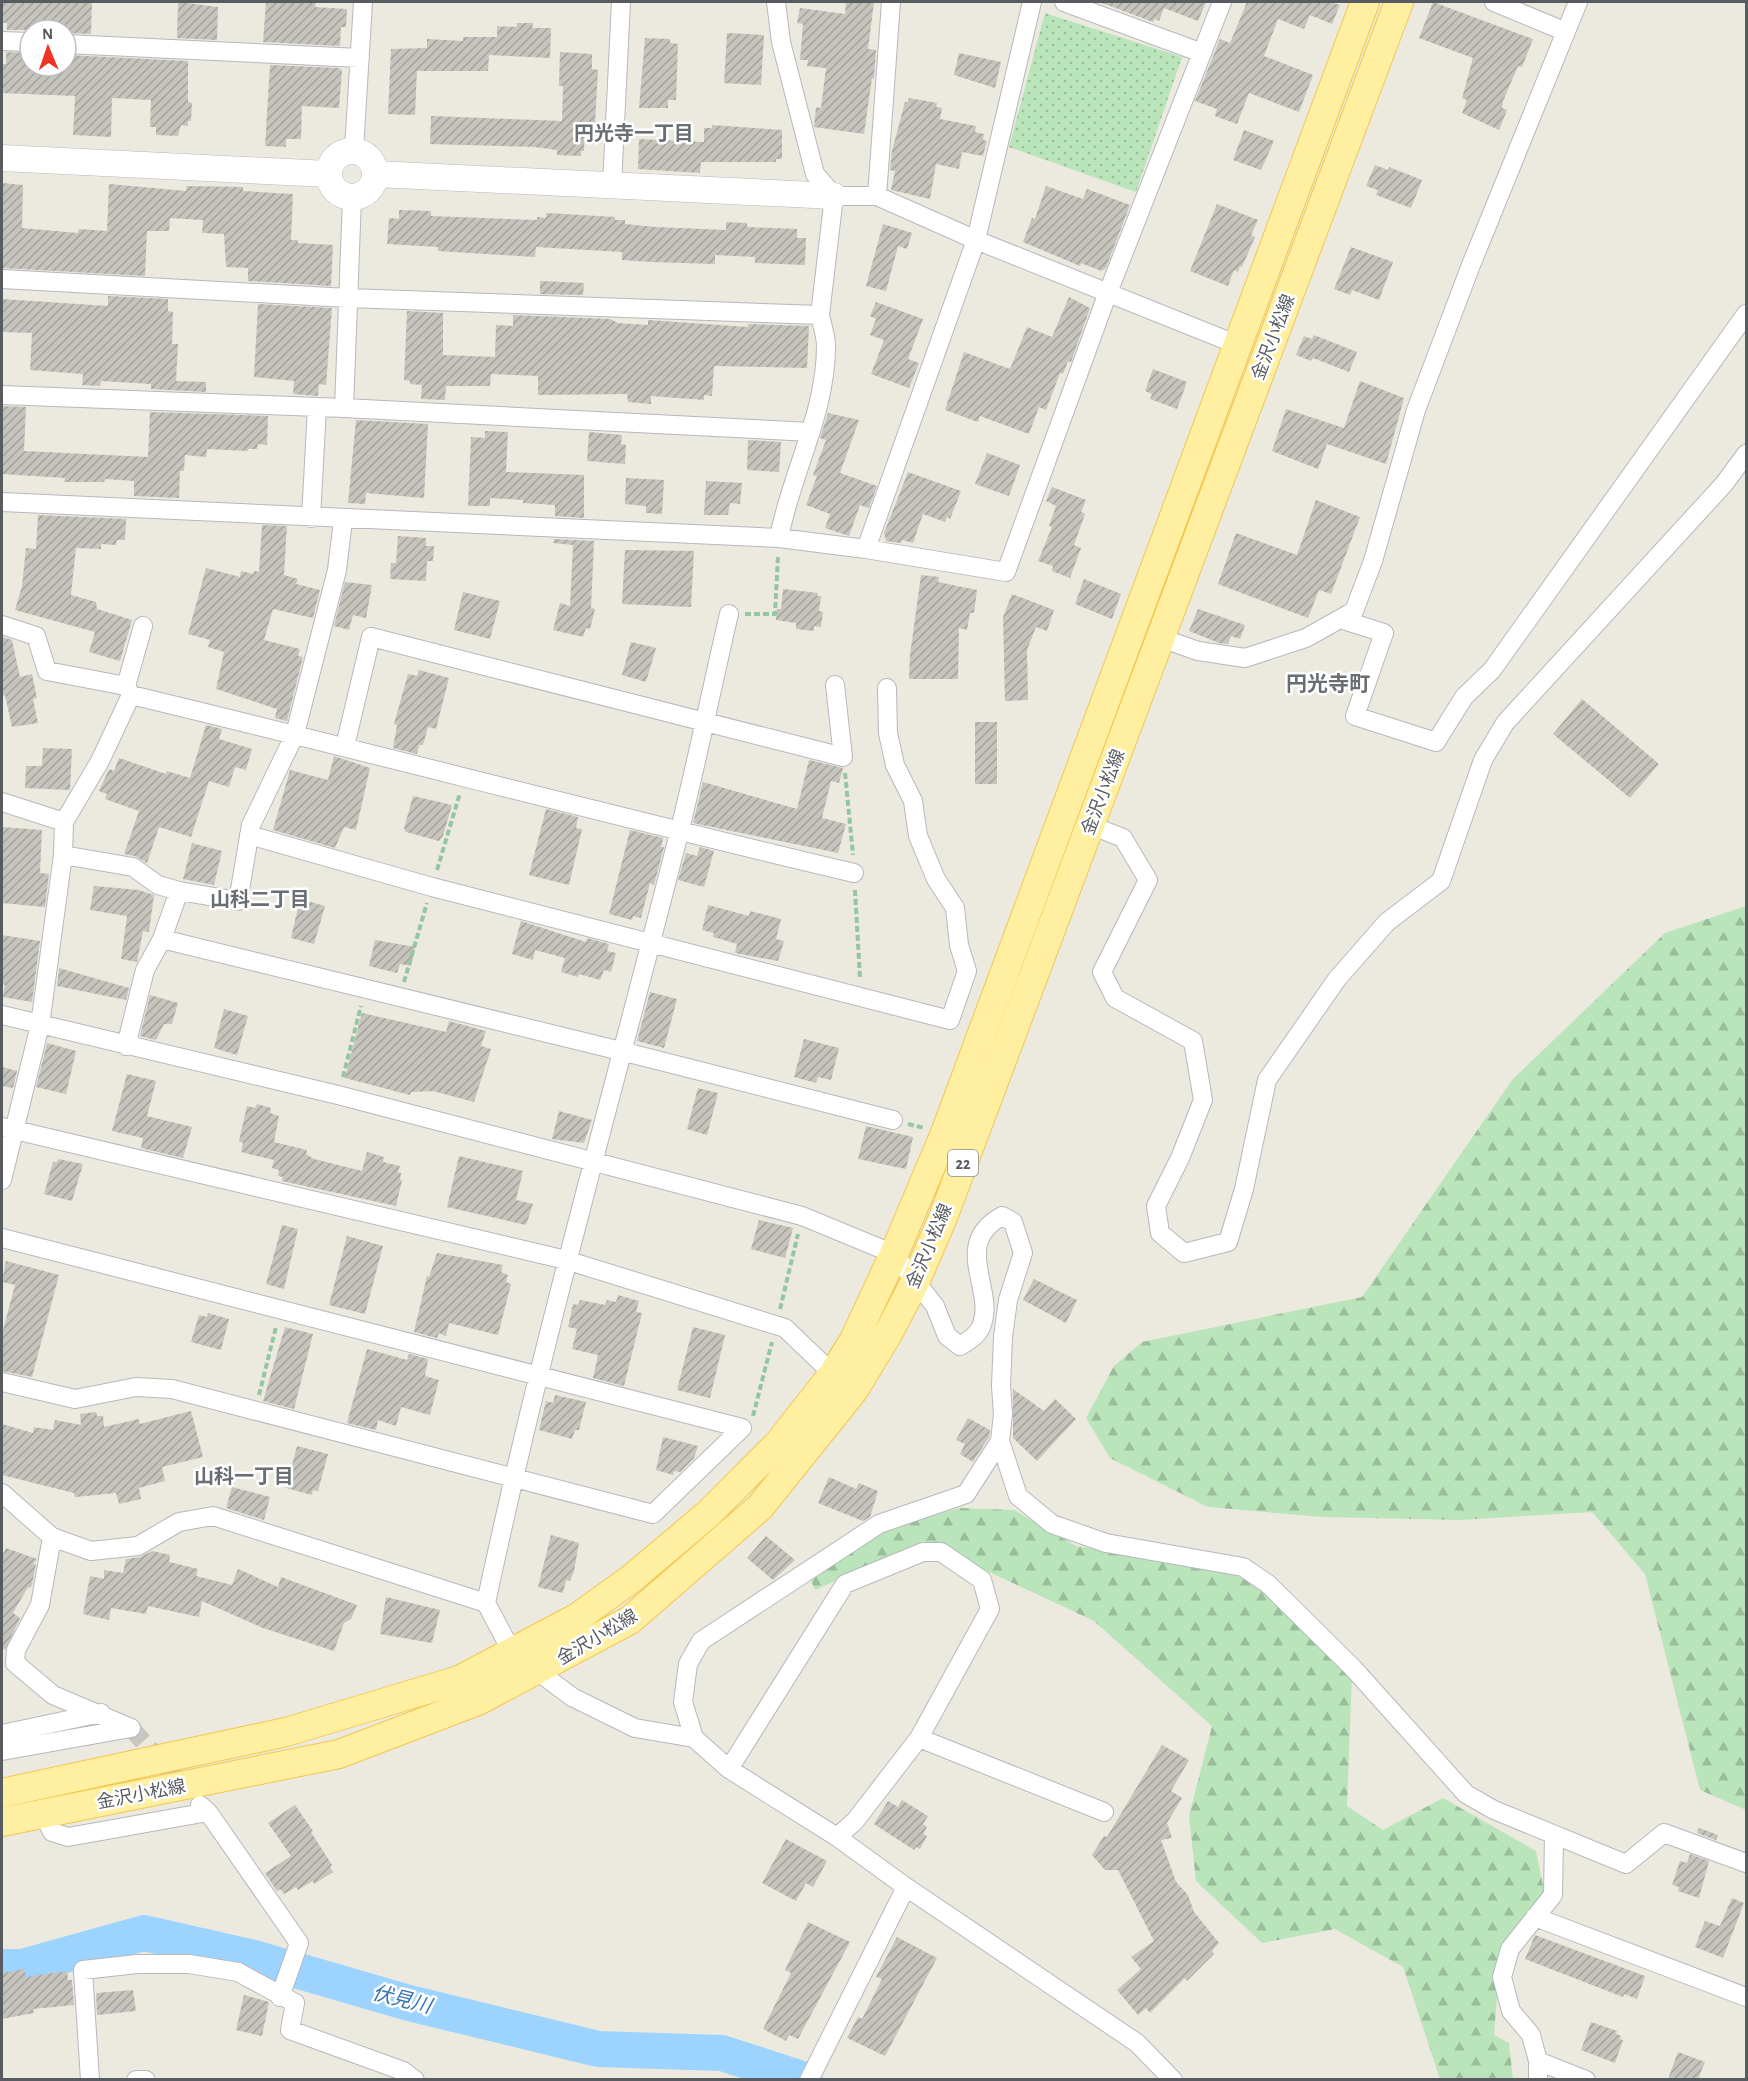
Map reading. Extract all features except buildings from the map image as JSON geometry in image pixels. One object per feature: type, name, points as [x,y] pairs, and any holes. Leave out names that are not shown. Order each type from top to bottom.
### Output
[{"type":"main road","name":"金沢小松線","points":[[2,1793],[286,1732],[459,1680],[587,1611],[631,1579],[708,1514],[779,1443],[833,1374],[854,1340],[894,1254],[945,1133],[1365,2]]},
{"type":"main road","name":"金沢小松線","points":[[2,1822],[339,1754],[478,1701],[537,1672],[630,1620],[760,1507],[854,1390],[890,1332],[916,1280],[1161,638],[1399,2]]},
{"type":"street","points":[[354,150],[363,2]]},
{"type":"street","points":[[612,186],[621,2]]},
{"type":"street","points":[[776,2],[781,42],[815,174],[834,196],[820,315],[826,345],[819,407],[785,504],[779,538]]},
{"type":"street","points":[[877,196],[891,2]]},
{"type":"street","points":[[866,549],[976,240],[1032,2]]},
{"type":"street","points":[[1064,2],[1202,53]]},
{"type":"street","points":[[2,502],[343,520],[779,538],[866,549],[1006,572],[1107,295],[1222,2]]},
{"type":"street","points":[[1494,2],[1523,6],[1564,31]]},
{"type":"street","points":[[1161,638],[1198,651],[1245,658],[1306,638],[1353,611],[1373,561],[1416,410],[1564,31],[1578,2]]},
{"type":"street","points":[[2,41],[18,42]]},
{"type":"street","points":[[78,45],[360,58]]},
{"type":"street","points":[[354,150],[372,161],[376,174],[371,188],[359,197],[351,198],[338,193],[329,181],[328,174],[333,159],[346,151],[354,150]]},
{"type":"street","points":[[2,158],[328,174]]},
{"type":"street","points":[[376,174],[834,196],[877,196],[1107,295],[1238,345]]},
{"type":"street","points":[[344,408],[351,198]]},
{"type":"street","points":[[2,279],[348,298],[820,315]]},
{"type":"street","points":[[1340,619],[1384,633],[1354,716],[1436,742],[1464,697],[1492,670],[1746,314]]},
{"type":"street","points":[[2,395],[344,408],[811,432]]},
{"type":"street","points":[[311,518],[317,407]]},
{"type":"street","points":[[1090,825],[1123,838],[1148,880],[1102,972],[1115,998],[1193,1041],[1203,1100],[1180,1158],[1156,1206],[1160,1233],[1184,1252],[1228,1242],[1244,1189],[1266,1080],[1344,971],[1387,922],[1441,881],[1483,760],[1505,723],[1724,484],[1746,454]]},
{"type":"street","points":[[63,855],[133,867],[158,885],[178,891],[238,901],[251,825],[295,734],[337,570],[343,520]]},
{"type":"street","points":[[694,1738],[635,1728],[572,1697],[512,1652],[486,1603],[513,1478],[566,1260],[679,832],[729,614]]},
{"type":"street","points":[[2,625],[36,636],[47,671],[679,832],[854,873]]},
{"type":"street","points":[[2,1180],[8,1129],[40,1025],[63,855],[64,822],[100,761],[128,690],[143,626]]},
{"type":"street","points":[[345,746],[371,638],[704,720],[843,757],[835,685]]},
{"type":"street","points":[[249,835],[432,887],[950,1020],[967,971],[959,945],[956,908],[936,879],[918,836],[913,801],[895,765],[888,733],[887,688]]},
{"type":"street","points":[[2,802],[64,822]]},
{"type":"street","points":[[126,1047],[145,970],[162,939],[178,891]]},
{"type":"street","points":[[162,939],[893,1120]]},
{"type":"street","points":[[2,1015],[126,1047],[339,1095],[802,1216],[894,1254],[935,1306],[947,1336],[960,1346],[973,1338],[981,1327],[983,1312],[977,1250],[981,1233],[989,1223],[1002,1216],[1013,1222],[1023,1253],[1008,1300],[1003,1337],[1001,1386],[1003,1414],[1000,1441],[1018,1496],[1052,1524],[1106,1543],[1243,1567],[1251,1572],[1268,1584],[1353,1668],[1466,1794],[1494,1810],[1626,1864],[1664,1833],[1746,1863]]},
{"type":"street","points":[[8,1129],[566,1260],[776,1324],[785,1328],[833,1374]]},
{"type":"street","points":[[2,1238],[742,1428],[653,1514],[172,1389],[136,1387],[75,1399],[2,1382]]},
{"type":"street","points":[[1000,1441],[966,1494],[879,1524],[701,1641],[688,1664],[682,1702],[694,1738],[729,1769],[837,1837],[906,1887],[1137,2043],[1173,2079]]},
{"type":"street","points":[[2,1493],[52,1537],[91,1551],[138,1546],[178,1522],[213,1516],[486,1603]]},
{"type":"street","points":[[2,1752],[132,1728],[101,1713],[53,1695],[15,1663],[16,1650],[40,1605],[52,1537]]},
{"type":"street","points":[[729,1769],[845,1584],[923,1552],[941,1552],[982,1580],[990,1609],[918,1738],[855,1821],[837,1837]]},
{"type":"street","points":[[2,1734],[101,1713]]},
{"type":"street","points":[[918,1738],[1104,1812]]},
{"type":"street","points":[[43,1813],[52,1832],[68,1837],[204,1809],[299,1943],[280,1997]]},
{"type":"street","points":[[1554,1836],[1553,1895],[1510,1949],[1503,1977],[1511,2011],[1531,2035],[1538,2070],[1586,2079]]},
{"type":"street","points":[[813,2072],[906,1887]]},
{"type":"street","points":[[1535,1917],[1746,1997]]},
{"type":"street","points":[[90,2079],[83,1970],[136,1964],[189,1964],[238,1971],[280,1997],[295,2003],[290,2030],[403,2071],[415,2079]]},
{"type":"street","points":[[136,2079],[146,2079]]},
{"type":"path","points":[[729,614],[775,615],[779,538]]},
{"type":"path","points":[[339,1095],[366,988]]},
{"type":"path","points":[[893,1120],[945,1133]]},
{"type":"path","points":[[255,1410],[277,1322]]},
{"type":"green space","points":[[1045,13],[1182,57],[1136,192],[1009,147]]},
{"type":"green space","points":[[1746,906],[1746,1810],[1700,1790],[1645,1574],[1592,1512],[1460,1520],[1323,1517],[1208,1507],[1110,1458],[1086,1418],[1114,1366],[1142,1342],[1362,1297],[1512,1080],[1665,933]]},
{"type":"green space","points":[[959,1508],[1014,1510],[1076,1546],[1241,1572],[1352,1674],[1347,1806],[1383,1830],[1443,1798],[1536,1851],[1545,1895],[1501,1948],[1494,2035],[1509,2043],[1513,2079],[1440,2079],[1403,1967],[1335,1929],[1262,1943],[1196,1881],[1189,1816],[1212,1726],[1094,1621],[923,1541],[815,1590],[810,1578],[884,1529]]},
{"type":"waterway","name":"伏見川","points":[[2,1967],[22,1967],[144,1933],[254,1958],[409,2003],[598,2049],[722,2053],[805,2080]]},
{"type":"tunnel","points":[[131,1728],[188,1792]]},
{"type":"district","name":"円光寺一丁目","points":[[634,133]]},
{"type":"district","name":"円光寺町","points":[[1328,684]]},
{"type":"district","name":"山科二丁目","points":[[260,899]]},
{"type":"district","name":"山科一丁目","points":[[244,1476]]}]
